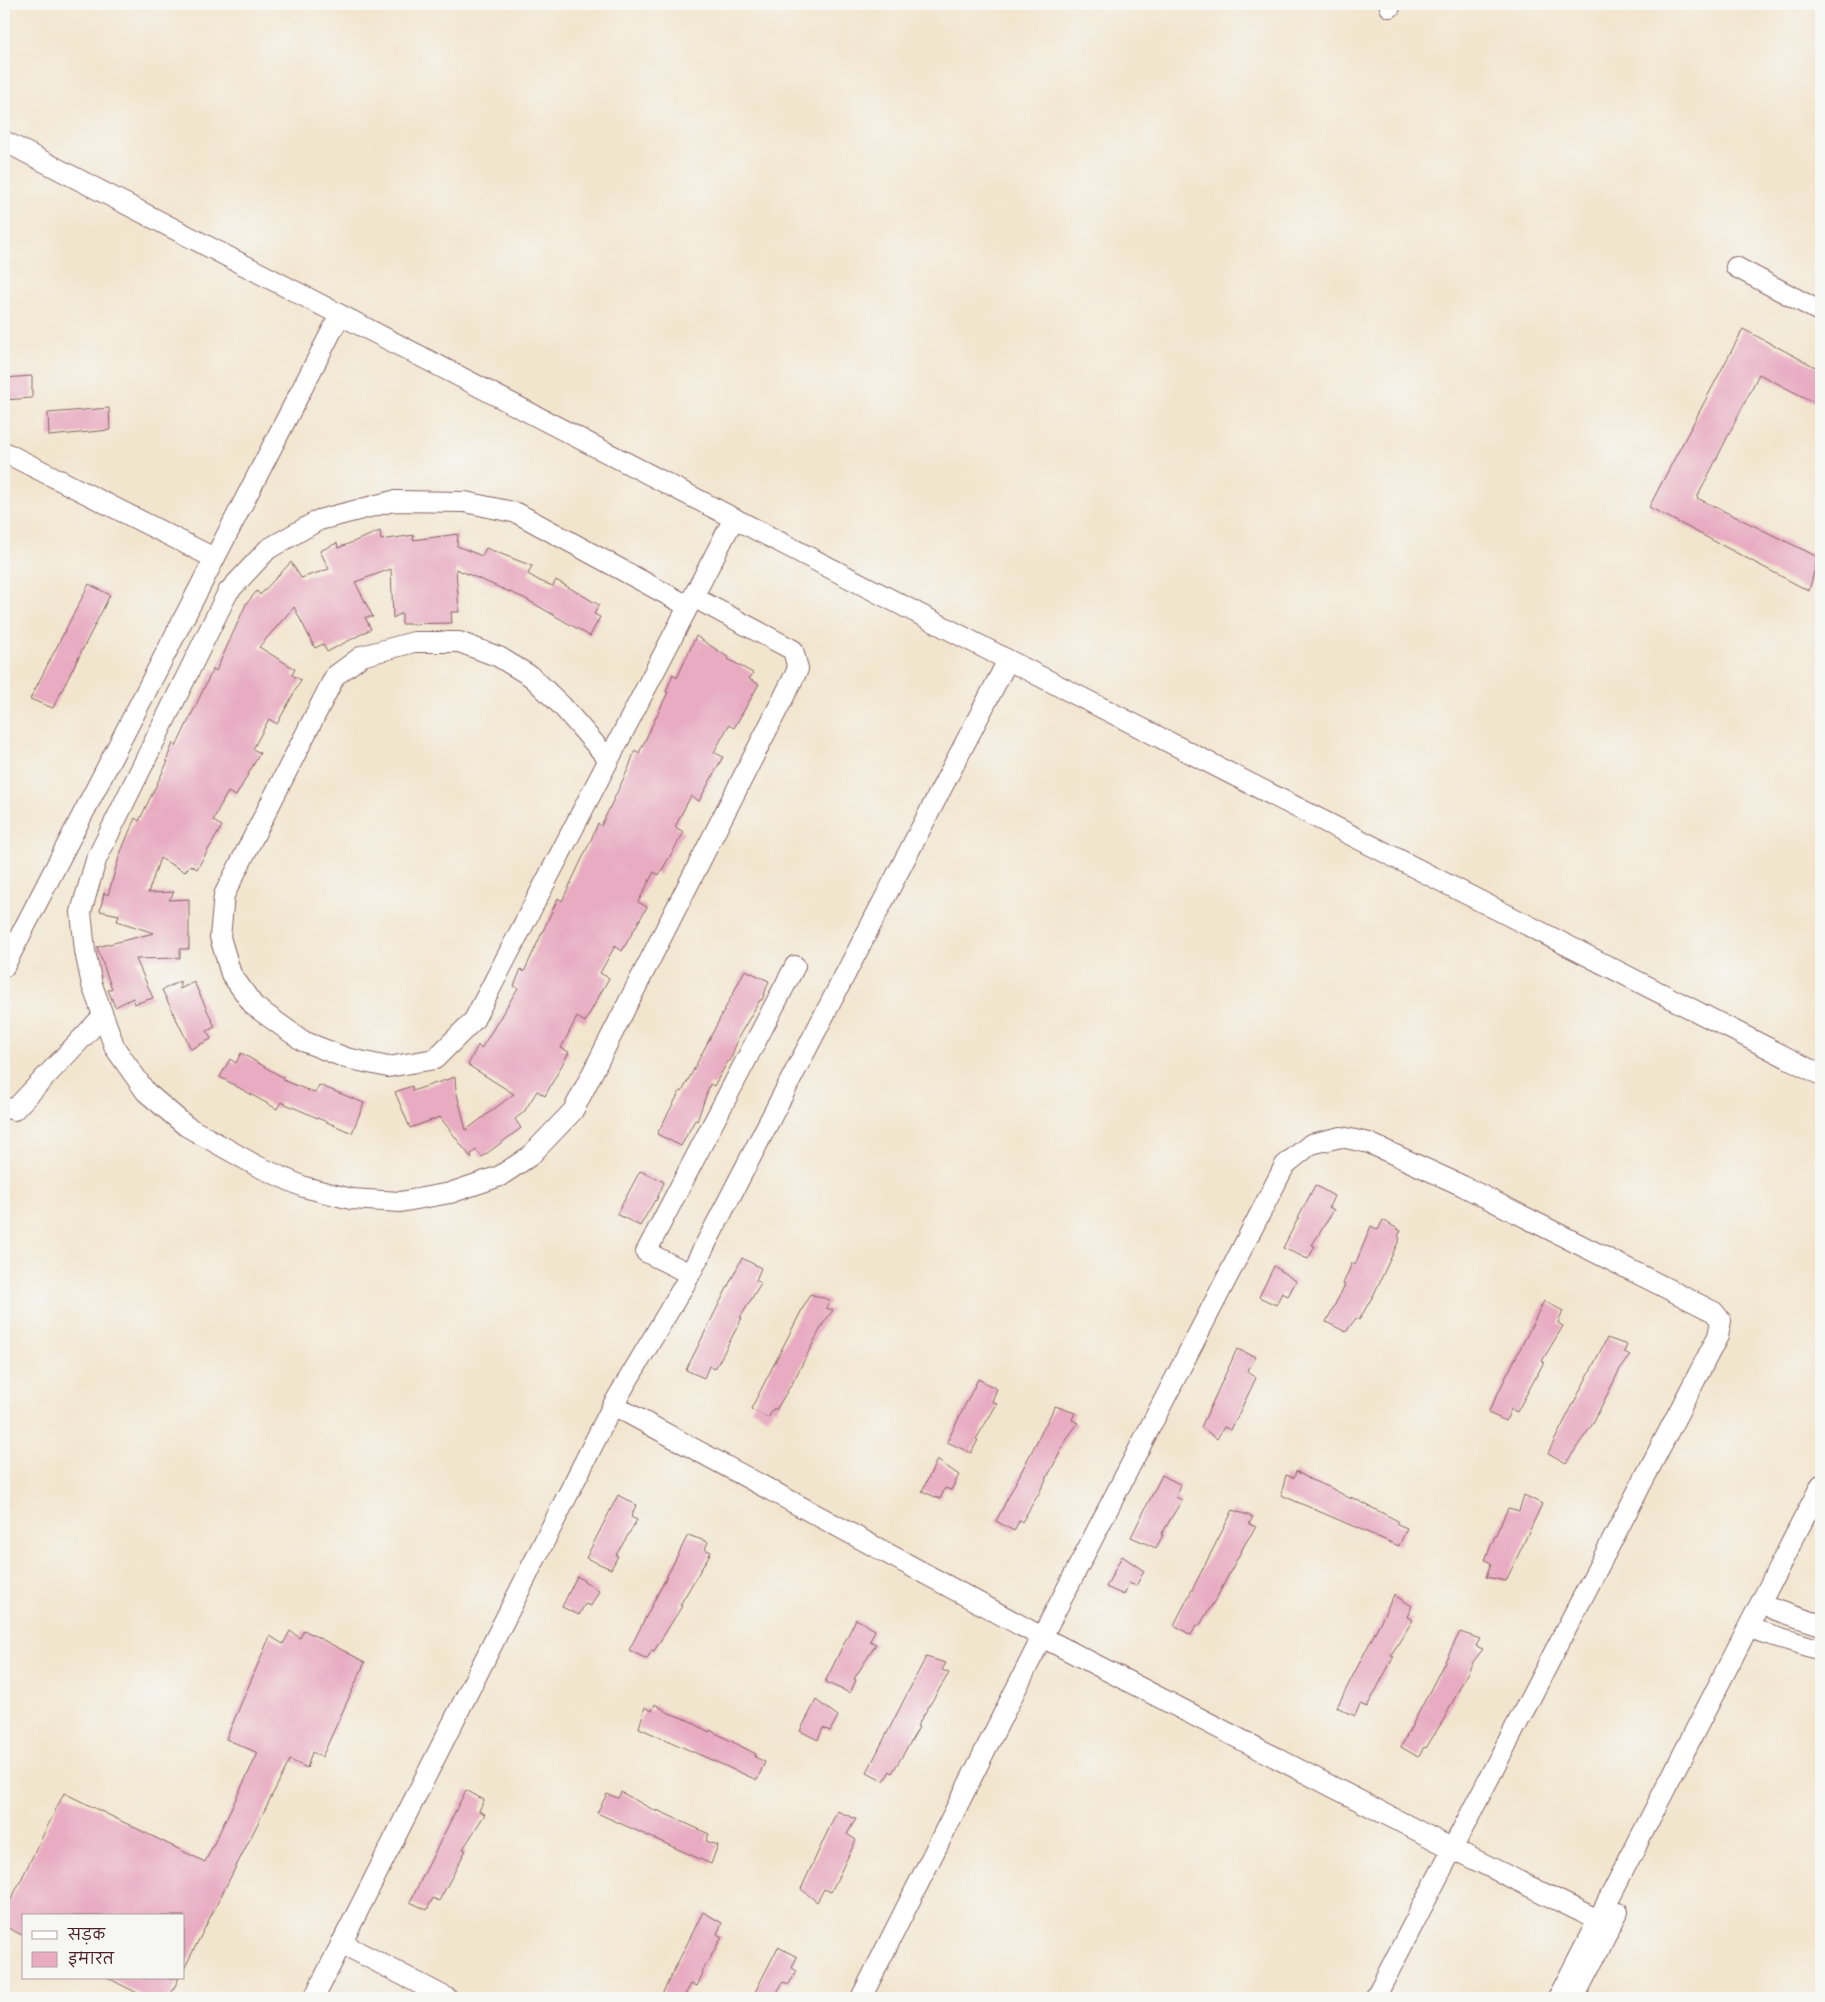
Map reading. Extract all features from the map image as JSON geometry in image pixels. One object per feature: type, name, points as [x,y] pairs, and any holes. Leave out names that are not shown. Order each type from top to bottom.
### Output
[{"type":"street","points":[[4,142],[1008,660],[1821,1075]]},
{"type":"street","points":[[1736,267],[1821,312]]},
{"type":"street","points":[[4,967],[340,315]]},
{"type":"street","points":[[4,452],[214,558]]},
{"type":"street","points":[[393,502],[465,502],[517,513],[690,601],[793,650],[798,669],[573,1111],[530,1156],[500,1176],[450,1193],[400,1202],[351,1199],[304,1187],[249,1162],[186,1126],[146,1092],[115,1048],[103,1016],[92,985],[82,912],[96,860],[228,592],[268,548],[319,520],[393,502]]},
{"type":"street","points":[[609,760],[562,706],[532,677],[499,657],[459,642],[414,642],[362,656],[335,676],[224,895],[220,937],[231,974],[254,1006],[303,1041],[346,1058],[388,1067],[436,1059],[474,1020],[609,760],[690,601],[734,518]]},
{"type":"street","points":[[314,1998],[613,1405],[690,1274],[1008,660]]},
{"type":"street","points":[[690,1274],[646,1252],[795,966]]},
{"type":"street","points":[[4,1107],[14,1110],[103,1016]]},
{"type":"street","points":[[868,1996],[1042,1637],[1285,1165],[1310,1144],[1341,1137],[1369,1143],[1463,1186],[1714,1312],[1721,1321],[1718,1336],[1375,1998]]},
{"type":"street","points":[[613,1405],[1042,1637],[1453,1849],[1598,1920]]},
{"type":"street","points":[[1558,1998],[1821,1485]]},
{"type":"street","points":[[1574,1998],[1821,1514]]},
{"type":"street","points":[[1773,1609],[1821,1625]]},
{"type":"street","points":[[1761,1632],[1821,1650]]},
{"type":"street","points":[[341,1943],[447,1998]]},
{"type":"building","points":[[1743,329],[1821,370],[1821,406],[1759,374],[1697,498],[1818,557],[1809,591],[1649,507]]},
{"type":"building","points":[[32,376],[32,398],[4,400],[4,378]]},
{"type":"building","points":[[109,408],[110,430],[49,436],[48,413]]},
{"type":"building","points":[[380,531],[381,540],[414,535],[413,540],[458,534],[457,546],[482,556],[486,548],[532,566],[528,574],[540,581],[553,586],[556,580],[599,605],[594,614],[600,617],[590,636],[524,598],[456,569],[459,612],[451,612],[452,623],[402,624],[402,613],[393,618],[391,569],[355,582],[373,617],[365,617],[371,629],[327,652],[323,644],[315,648],[294,607],[259,647],[295,669],[292,675],[301,680],[277,724],[269,719],[253,749],[260,753],[236,796],[228,792],[219,808],[213,821],[222,826],[197,869],[190,865],[185,872],[160,858],[148,893],[174,892],[169,900],[189,899],[189,949],[180,949],[180,958],[136,959],[153,998],[134,1004],[133,998],[115,1007],[108,990],[112,989],[97,947],[154,933],[117,921],[119,915],[100,911],[104,893],[108,895],[120,854],[135,818],[139,821],[168,761],[166,761],[173,743],[176,747],[213,669],[216,671],[246,604],[257,591],[260,595],[291,562],[301,578],[329,569],[320,551],[337,543],[338,548]]},
{"type":"building","points":[[89,584],[110,595],[53,708],[30,699]]},
{"type":"building","points":[[696,636],[728,659],[753,673],[749,679],[759,684],[734,728],[729,725],[714,752],[723,757],[699,801],[691,796],[683,811],[675,827],[684,832],[659,875],[654,872],[638,902],[647,907],[622,951],[615,946],[600,973],[609,978],[585,1022],[577,1017],[561,1048],[569,1052],[545,1096],[537,1091],[524,1112],[515,1119],[521,1128],[482,1157],[476,1150],[471,1154],[472,1159],[440,1117],[410,1128],[395,1092],[412,1086],[412,1091],[455,1077],[456,1090],[466,1130],[514,1094],[468,1065],[478,1045],[481,1049],[518,988],[514,986],[521,969],[524,972],[558,898],[562,901],[598,823],[601,826],[635,750],[639,753],[668,692],[666,692],[673,674],[677,678]]},
{"type":"building","points":[[745,970],[769,981],[762,1000],[760,1000],[739,1036],[730,1061],[728,1061],[714,1086],[710,1084],[697,1121],[695,1120],[681,1146],[657,1134],[680,1091],[682,1092]]},
{"type":"building","points":[[180,981],[180,989],[194,982],[215,1027],[207,1031],[211,1039],[191,1049],[162,990]]},
{"type":"building","points":[[241,1053],[284,1078],[283,1080],[315,1093],[319,1085],[364,1103],[352,1133],[281,1102],[277,1109],[220,1077],[230,1059],[236,1063]]},
{"type":"building","points":[[640,1171],[664,1182],[656,1201],[640,1226],[617,1214]]},
{"type":"building","points":[[1315,1185],[1334,1196],[1329,1207],[1334,1210],[1312,1245],[1315,1246],[1308,1259],[1283,1248]]},
{"type":"building","points":[[1383,1220],[1401,1231],[1398,1236],[1400,1238],[1374,1294],[1359,1320],[1356,1318],[1346,1332],[1326,1322],[1345,1285],[1343,1284],[1352,1263],[1355,1265],[1371,1226],[1378,1230]]},
{"type":"building","points":[[742,1258],[761,1268],[756,1280],[761,1283],[740,1318],[742,1318],[715,1369],[709,1366],[704,1378],[686,1370]]},
{"type":"building","points":[[1274,1266],[1296,1281],[1288,1296],[1282,1293],[1276,1305],[1259,1297]]},
{"type":"building","points":[[810,1294],[830,1300],[826,1308],[833,1310],[823,1324],[776,1410],[774,1408],[768,1418],[751,1409]]},
{"type":"building","points":[[1544,1301],[1563,1311],[1558,1323],[1563,1326],[1542,1361],[1544,1362],[1517,1412],[1511,1409],[1506,1421],[1488,1413]]},
{"type":"building","points":[[1607,1338],[1627,1345],[1624,1352],[1630,1355],[1620,1369],[1592,1425],[1566,1463],[1548,1453]]},
{"type":"building","points":[[1237,1349],[1256,1357],[1247,1372],[1256,1378],[1231,1430],[1224,1427],[1217,1439],[1201,1427]]},
{"type":"building","points":[[978,1379],[997,1389],[992,1401],[997,1404],[976,1439],[978,1440],[971,1453],[947,1442]]},
{"type":"building","points":[[1055,1406],[1075,1413],[1072,1420],[1078,1423],[1068,1437],[1022,1522],[1019,1521],[1014,1531],[996,1521]]},
{"type":"building","points":[[937,1460],[959,1475],[951,1490],[945,1488],[940,1499],[922,1491]]},
{"type":"building","points":[[1296,1471],[1398,1521],[1397,1524],[1407,1528],[1399,1546],[1281,1495],[1286,1475],[1294,1478]]},
{"type":"building","points":[[1162,1475],[1181,1485],[1176,1497],[1182,1500],[1161,1535],[1163,1535],[1156,1548],[1131,1537]]},
{"type":"building","points":[[618,1495],[636,1505],[631,1517],[637,1520],[616,1555],[618,1556],[611,1569],[586,1558]]},
{"type":"building","points":[[1524,1495],[1542,1504],[1506,1581],[1486,1577],[1491,1563],[1485,1560],[1508,1508],[1519,1511]]},
{"type":"building","points":[[1233,1510],[1253,1517],[1249,1524],[1256,1527],[1217,1597],[1199,1626],[1197,1625],[1191,1635],[1174,1625]]},
{"type":"building","points":[[688,1535],[708,1542],[705,1549],[711,1552],[680,1605],[682,1606],[647,1659],[629,1650]]},
{"type":"building","points":[[1122,1556],[1144,1571],[1136,1586],[1129,1583],[1124,1595],[1106,1587]]},
{"type":"building","points":[[577,1576],[599,1591],[591,1606],[585,1604],[579,1615],[562,1607]]},
{"type":"building","points":[[1394,1595],[1412,1606],[1407,1617],[1413,1620],[1391,1655],[1394,1656],[1367,1707],[1360,1704],[1355,1716],[1337,1707]]},
{"type":"building","points":[[856,1619],[875,1630],[870,1641],[876,1644],[854,1679],[856,1680],[850,1693],[825,1682]]},
{"type":"building","points":[[304,1630],[365,1662],[322,1757],[312,1752],[307,1768],[290,1760],[185,1967],[185,1914],[22,1914],[22,1935],[4,1926],[4,1914],[64,1793],[205,1862],[258,1753],[226,1739],[270,1636],[283,1644],[290,1631],[300,1638]]},
{"type":"building","points":[[1460,1632],[1480,1639],[1476,1646],[1483,1649],[1473,1662],[1444,1719],[1426,1748],[1424,1747],[1418,1757],[1401,1747]]},
{"type":"building","points":[[926,1657],[946,1663],[942,1670],[949,1673],[917,1726],[919,1727],[892,1773],[890,1771],[884,1781],[867,1772]]},
{"type":"building","points":[[816,1700],[838,1716],[830,1731],[823,1728],[818,1740],[800,1731]]},
{"type":"building","points":[[655,1704],[669,1713],[688,1720],[709,1732],[710,1730],[756,1754],[755,1757],[765,1762],[757,1780],[639,1728],[645,1707],[652,1711]]},
{"type":"building","points":[[466,1790],[484,1800],[479,1811],[485,1814],[463,1849],[466,1850],[439,1901],[433,1898],[427,1910],[410,1902]]},
{"type":"building","points":[[621,1792],[657,1812],[657,1810],[709,1834],[706,1841],[718,1845],[711,1864],[597,1813],[607,1794],[618,1798]]},
{"type":"building","points":[[837,1811],[856,1819],[847,1834],[856,1840],[831,1892],[824,1889],[817,1902],[801,1889]]},
{"type":"building","points":[[703,1912],[722,1923],[717,1934],[722,1937],[702,1972],[697,1986],[691,1984],[683,1998],[660,1998]]},
{"type":"building","points":[[778,1947],[797,1957],[792,1968],[797,1971],[789,1984],[783,1982],[774,1998],[752,1998]]},
{"type":"building","points":[[112,1980],[178,1980],[169,1998],[147,1998]]}]
